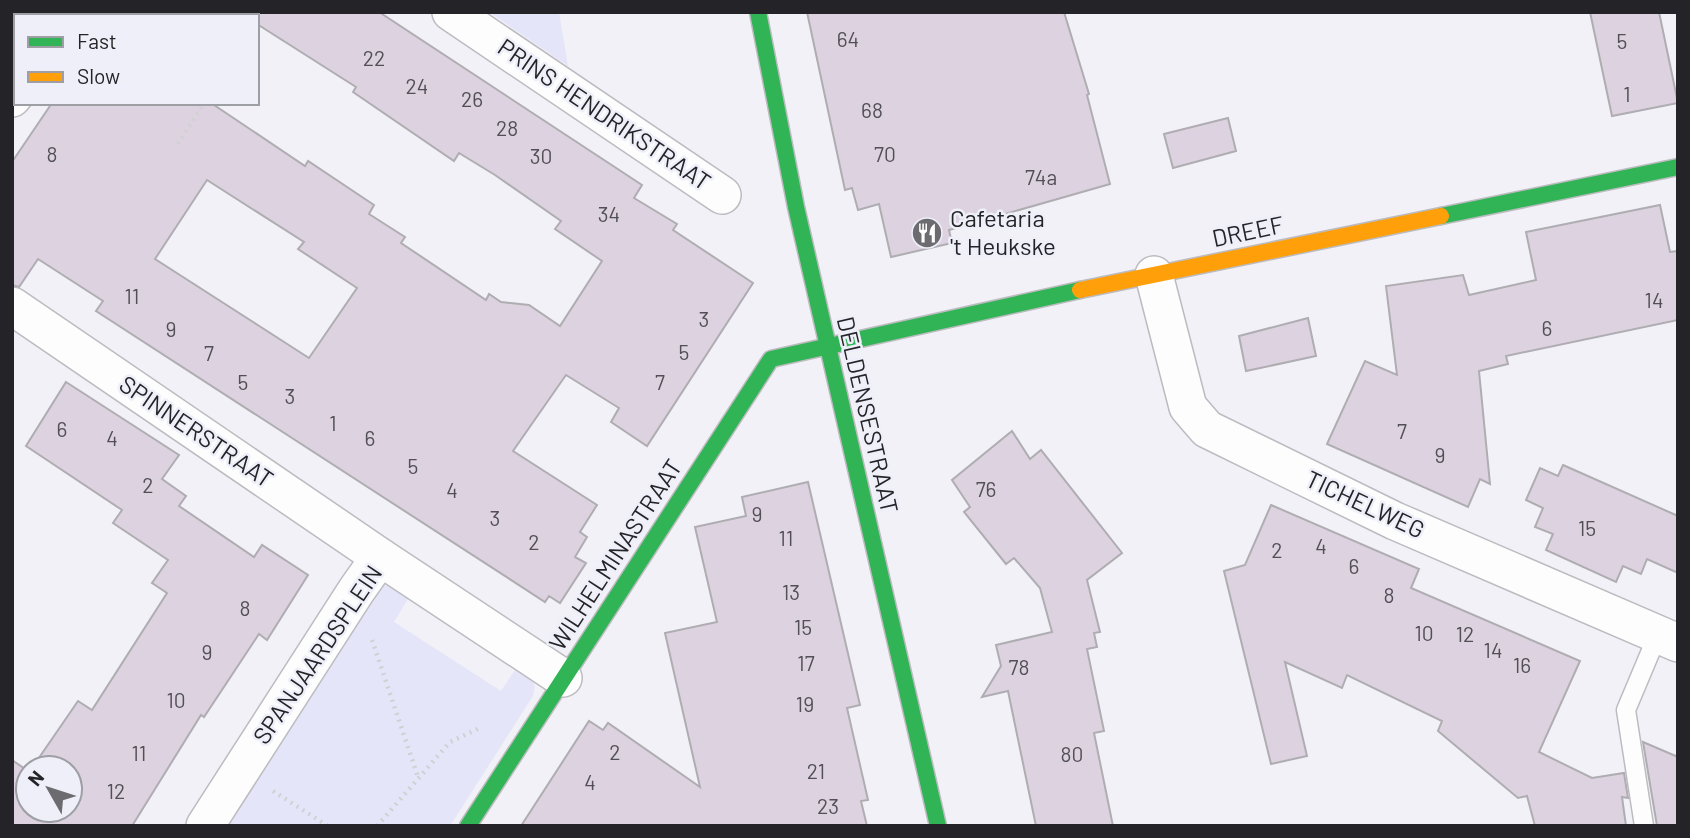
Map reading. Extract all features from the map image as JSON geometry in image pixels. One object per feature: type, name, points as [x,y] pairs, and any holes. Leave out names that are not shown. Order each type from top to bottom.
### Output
[{"type":"street","name":"PRINS HENDRIKSTRAAT","points":[[451,12],[722,195]]},
{"type":"street","name":"DELDENSESTRAAT","points":[[758,12],[796,207],[938,826]]},
{"type":"street","name":"DREEF","points":[[829,347],[1154,275],[1678,167]]},
{"type":"street","name":"TICHELWEG","points":[[1154,275],[1188,407],[1207,429],[1395,521],[1668,638]]},
{"type":"street","name":"SPINNERSTRAAT","points":[[12,306],[380,557]]},
{"type":"street","name":"WILHELMINASTRAAT","points":[[468,826],[771,359],[829,347]]},
{"type":"street","name":"SPANJAARDSPLEIN","points":[[205,826],[380,557],[564,678]]},
{"type":"lane","points":[[1644,826],[1626,710],[1668,638]]},
{"type":"path","points":[[178,144],[203,105]]},
{"type":"path","points":[[356,591],[418,778]]},
{"type":"path","points":[[377,826],[450,742],[485,725]]},
{"type":"path","points":[[240,771],[328,826]]},
{"type":"shaded area","points":[[489,12],[559,12],[568,66]]},
{"type":"shaded area","points":[[382,585],[397,586],[411,594],[394,622],[501,691],[519,664],[534,681],[533,696],[450,826],[215,826]]},
{"type":"building","points":[[239,12],[379,12],[642,185],[634,198],[677,224],[673,230],[753,283],[647,446],[611,422],[619,408],[566,375],[513,451],[597,505],[580,532],[587,537],[575,557],[586,563],[560,603],[549,596],[545,602],[96,311],[103,301],[38,259],[19,287],[12,285],[12,162],[51,105],[214,105],[305,166],[308,161],[374,205],[369,214],[405,237],[401,243],[486,300],[489,294],[501,302],[529,305],[560,326],[602,261],[555,229],[561,221],[459,153],[454,161],[353,92],[356,87],[259,25],[259,14]],"holes":[[[207,180],[304,242],[298,249],[357,288],[309,358],[155,259]]]},
{"type":"building","points":[[807,12],[1064,12],[1089,94],[1087,95],[1110,184],[949,230],[952,243],[891,257],[879,204],[858,210],[852,188],[845,190]]},
{"type":"building","points":[[1590,12],[1659,12],[1678,103],[1612,116]]},
{"type":"building","points":[[1228,118],[1236,151],[1173,168],[1164,134]]},
{"type":"building","points":[[1660,205],[1670,252],[1678,251],[1678,320],[1506,356],[1508,364],[1479,371],[1490,484],[1480,479],[1468,507],[1327,444],[1365,361],[1397,375],[1386,286],[1463,275],[1469,295],[1536,280],[1526,232]]},
{"type":"building","points":[[1308,318],[1316,356],[1246,371],[1239,336]]},
{"type":"building","points":[[66,382],[179,455],[162,479],[186,496],[179,506],[254,557],[262,545],[308,575],[267,640],[259,634],[204,717],[201,715],[132,826],[12,826],[12,760],[14,824],[84,824],[84,754],[42,754],[78,701],[92,710],[167,593],[152,583],[168,560],[113,523],[122,510],[26,446]]},
{"type":"building","points":[[1012,431],[1030,459],[1041,450],[1122,553],[1087,580],[1100,632],[1094,633],[1097,647],[1087,649],[1104,731],[1094,733],[1113,826],[1036,826],[1008,691],[982,697],[1001,666],[996,645],[1052,632],[1040,588],[1014,558],[1006,564],[964,512],[970,507],[952,480]]},
{"type":"building","points":[[1563,465],[1678,516],[1678,573],[1647,559],[1641,574],[1623,566],[1616,582],[1546,550],[1553,534],[1535,527],[1543,508],[1526,500],[1540,468],[1558,476]]},
{"type":"building","points":[[808,482],[860,705],[847,708],[868,800],[861,801],[867,826],[521,826],[589,721],[603,730],[608,723],[700,787],[665,633],[717,622],[695,527],[746,516],[742,497]]},
{"type":"building","points":[[1271,505],[1419,569],[1411,588],[1580,661],[1539,752],[1592,778],[1624,773],[1628,798],[1622,797],[1626,826],[1535,826],[1527,796],[1518,798],[1438,731],[1442,721],[1347,675],[1342,688],[1285,662],[1307,756],[1271,764],[1224,571],[1245,565]]},
{"type":"building","points":[[1643,742],[1678,757],[1678,826],[1657,826]]},
{"type":"traffic: fast","points":[[758,12],[796,207],[938,826]]},
{"type":"traffic: fast","points":[[1441,216],[1678,167]]},
{"type":"traffic: fast","points":[[468,826],[771,359],[1080,290]]},
{"type":"traffic: slow","points":[[1080,290],[1441,216]]},
{"type":"place","name":"Cafetaria 't Heukske","points":[[927,233]]}]
